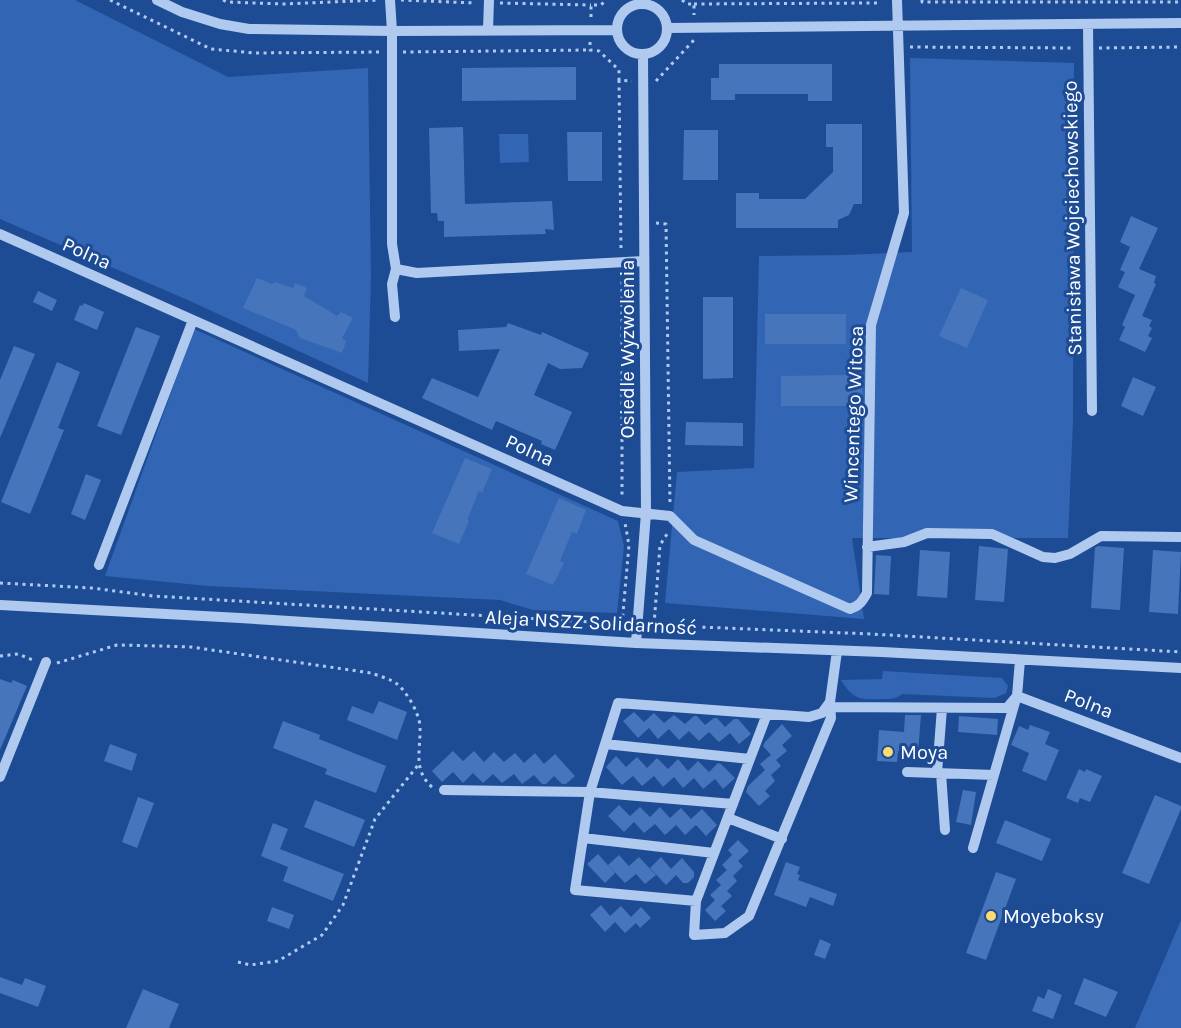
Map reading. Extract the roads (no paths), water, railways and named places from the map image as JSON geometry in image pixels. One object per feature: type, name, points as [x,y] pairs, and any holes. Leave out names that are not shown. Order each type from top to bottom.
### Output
[{"type":"street","points":[[158,0],[220,24],[249,29],[617,30]]},
{"type":"street","points":[[390,0],[393,31],[392,244],[396,269],[392,284],[395,317]]},
{"type":"street","points":[[488,30],[489,0]]},
{"type":"street","name":"Wincentego Witosa","points":[[850,609],[857,607],[867,593],[871,325],[903,213],[897,0]]},
{"type":"street","points":[[641,2],[659,10],[665,18],[667,28],[666,38],[661,46],[652,52],[643,54],[625,47],[619,39],[617,30],[618,20],[624,12],[641,2]]},
{"type":"street","points":[[667,28],[1181,24]]},
{"type":"street","name":"Stanisława Wojciechowskiego","points":[[1088,25],[1092,411]]},
{"type":"street","name":"Osiedle Wyzwolenia","points":[[636,644],[646,513],[643,54]]},
{"type":"street","name":"Polna","points":[[0,234],[622,511],[670,516],[694,540],[850,609]]},
{"type":"street","points":[[396,269],[417,273],[644,261]]},
{"type":"street","points":[[99,565],[193,320]]},
{"type":"street","points":[[867,547],[904,542],[927,533],[992,534],[1043,556],[1055,558],[1070,554],[1101,536],[1181,537]]},
{"type":"street","name":"Aleja NSZZ Solidarność","points":[[0,605],[636,644],[837,651],[1181,668]]},
{"type":"street","points":[[767,714],[696,901],[694,935],[724,933],[749,916],[831,718],[830,705],[837,651]]},
{"type":"street","points":[[973,848],[1017,696],[1020,660]]},
{"type":"street","points":[[0,777],[46,662]]},
{"type":"street","points":[[696,901],[575,890],[590,792],[618,703],[809,717],[822,713],[830,705],[1007,708],[1017,696]]},
{"type":"street","name":"Polna","points":[[1017,696],[1181,758]]},
{"type":"street","points":[[942,708],[939,773],[945,830]]},
{"type":"street","points":[[605,744],[750,759]]},
{"type":"street","points":[[907,772],[994,775]]},
{"type":"street","points":[[444,790],[590,792],[733,804]]},
{"type":"street","points":[[728,818],[782,839]]},
{"type":"street","points":[[583,838],[714,853]]},
{"type":"place","name":"Moya","points":[[888,752]]},
{"type":"place","name":"Moyeboksy","points":[[991,916]]}]
